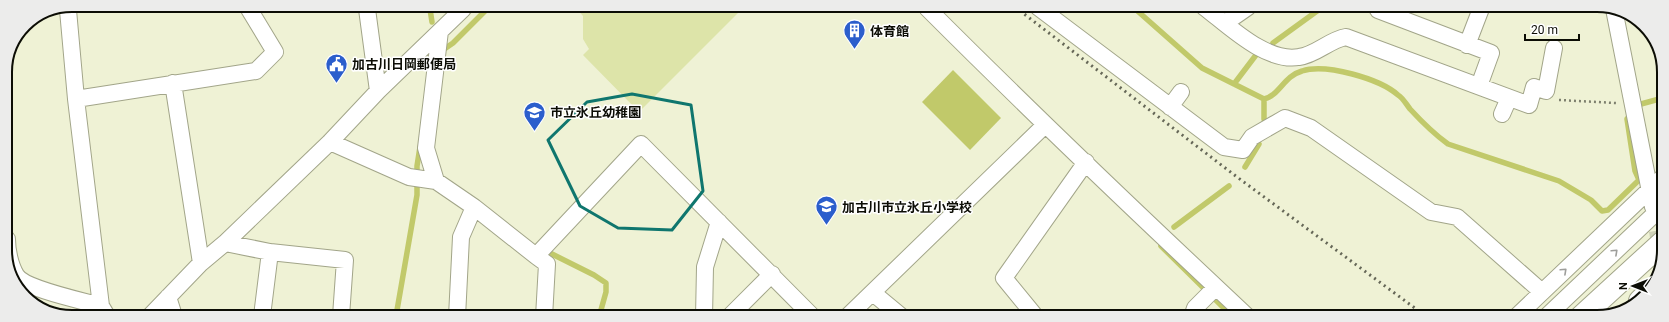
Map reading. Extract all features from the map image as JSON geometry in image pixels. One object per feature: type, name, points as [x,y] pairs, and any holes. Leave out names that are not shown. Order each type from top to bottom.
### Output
[{"type":"highway","points":[[1589,310],[1657,247]]},
{"type":"street","points":[[68,12],[76,98],[104,310]]},
{"type":"street","points":[[76,98],[256,71],[275,52],[251,12]]},
{"type":"street","points":[[367,12],[378,91]]},
{"type":"street","points":[[156,310],[201,263],[225,243],[330,142],[378,91],[461,12]]},
{"type":"street","points":[[931,12],[1045,125],[1086,162],[1215,288],[1240,310]]},
{"type":"street","points":[[1045,12],[1224,148],[1243,150],[1252,137],[1285,118],[1311,128],[1431,212],[1457,217],[1542,292]]},
{"type":"street","points":[[1211,12],[1251,43],[1279,57],[1300,58],[1335,39],[1346,37],[1528,105],[1534,87],[1546,91],[1554,48]]},
{"type":"street","points":[[1225,23],[1241,12]]},
{"type":"street","points":[[1393,12],[1467,45],[1491,53],[1479,86]]},
{"type":"street","points":[[1467,45],[1480,12]]},
{"type":"street","points":[[1615,15],[1631,102],[1650,190],[1657,205]]},
{"type":"street","points":[[436,181],[426,148],[440,32]]},
{"type":"street","points":[[173,83],[201,263]]},
{"type":"street","points":[[1170,107],[1181,92]]},
{"type":"street","points":[[1502,114],[1509,98]]},
{"type":"street","points":[[855,310],[1045,125]]},
{"type":"street","points":[[330,142],[409,177],[436,181],[474,207],[546,264],[544,310]]},
{"type":"street","points":[[536,256],[641,144],[806,310]]},
{"type":"street","points":[[1030,310],[1004,278],[1086,162]]},
{"type":"street","points":[[1523,310],[1657,183]]},
{"type":"street","points":[[457,310],[461,237],[474,207]]},
{"type":"street","points":[[1553,310],[1657,208]]},
{"type":"street","points":[[704,310],[705,267],[718,222]]},
{"type":"street","points":[[225,243],[270,252],[346,260],[342,310]]},
{"type":"street","points":[[263,310],[270,252]]},
{"type":"street","points":[[736,310],[772,274]]},
{"type":"street","points":[[19,279],[29,285],[101,310]]},
{"type":"street","points":[[1194,310],[1215,288]]},
{"type":"street","points":[[873,293],[894,310]]},
{"type":"street","points":[[168,297],[172,310]]},
{"type":"path","points":[[1532,93],[1559,100],[1601,103],[1631,102]]},
{"type":"highlighted area","points":[[632,94],[691,105],[703,191],[672,230],[618,228],[580,206],[548,140],[587,102]]},
{"type":"shaded area","points":[[580,12],[739,12],[639,112],[583,55],[589,49],[583,39],[583,16]]},
{"type":"shaded area","points":[[953,70],[1001,118],[970,150],[922,102]]},
{"type":"waterway","points":[[430,12],[432,22]]},
{"type":"waterway","points":[[440,52],[453,43],[484,12]]},
{"type":"waterway","points":[[1139,12],[1202,68],[1264,99],[1274,94],[1291,77],[1302,71],[1325,69],[1366,78],[1379,83],[1400,96],[1410,109],[1448,144],[1559,181],[1591,200],[1602,211],[1608,210],[1639,180],[1635,171],[1627,119],[1641,104],[1657,100]]},
{"type":"waterway","points":[[1273,43],[1316,12]]},
{"type":"waterway","points":[[1234,84],[1256,55]]},
{"type":"waterway","points":[[1264,99],[1264,119]]},
{"type":"waterway","points":[[1245,167],[1259,144]]},
{"type":"waterway","points":[[397,310],[417,195],[417,166],[420,147]]},
{"type":"waterway","points":[[1174,227],[1229,186]]},
{"type":"waterway","points":[[1161,246],[1226,310]]},
{"type":"waterway","points":[[550,253],[594,275],[606,283],[606,292],[601,310]]},
{"type":"tunnel","points":[[1653,207],[1657,231]]},
{"type":"railway","points":[[1022,12],[1237,177],[1418,310]]},
{"type":"place","name":"体育館","points":[[854,50]]},
{"type":"place","name":"加古川日岡郵便局","points":[[336,84]]},
{"type":"place","name":"市立氷丘幼稚園","points":[[535,132]]},
{"type":"place","name":"加古川市立氷丘小学校","points":[[827,226]]}]
